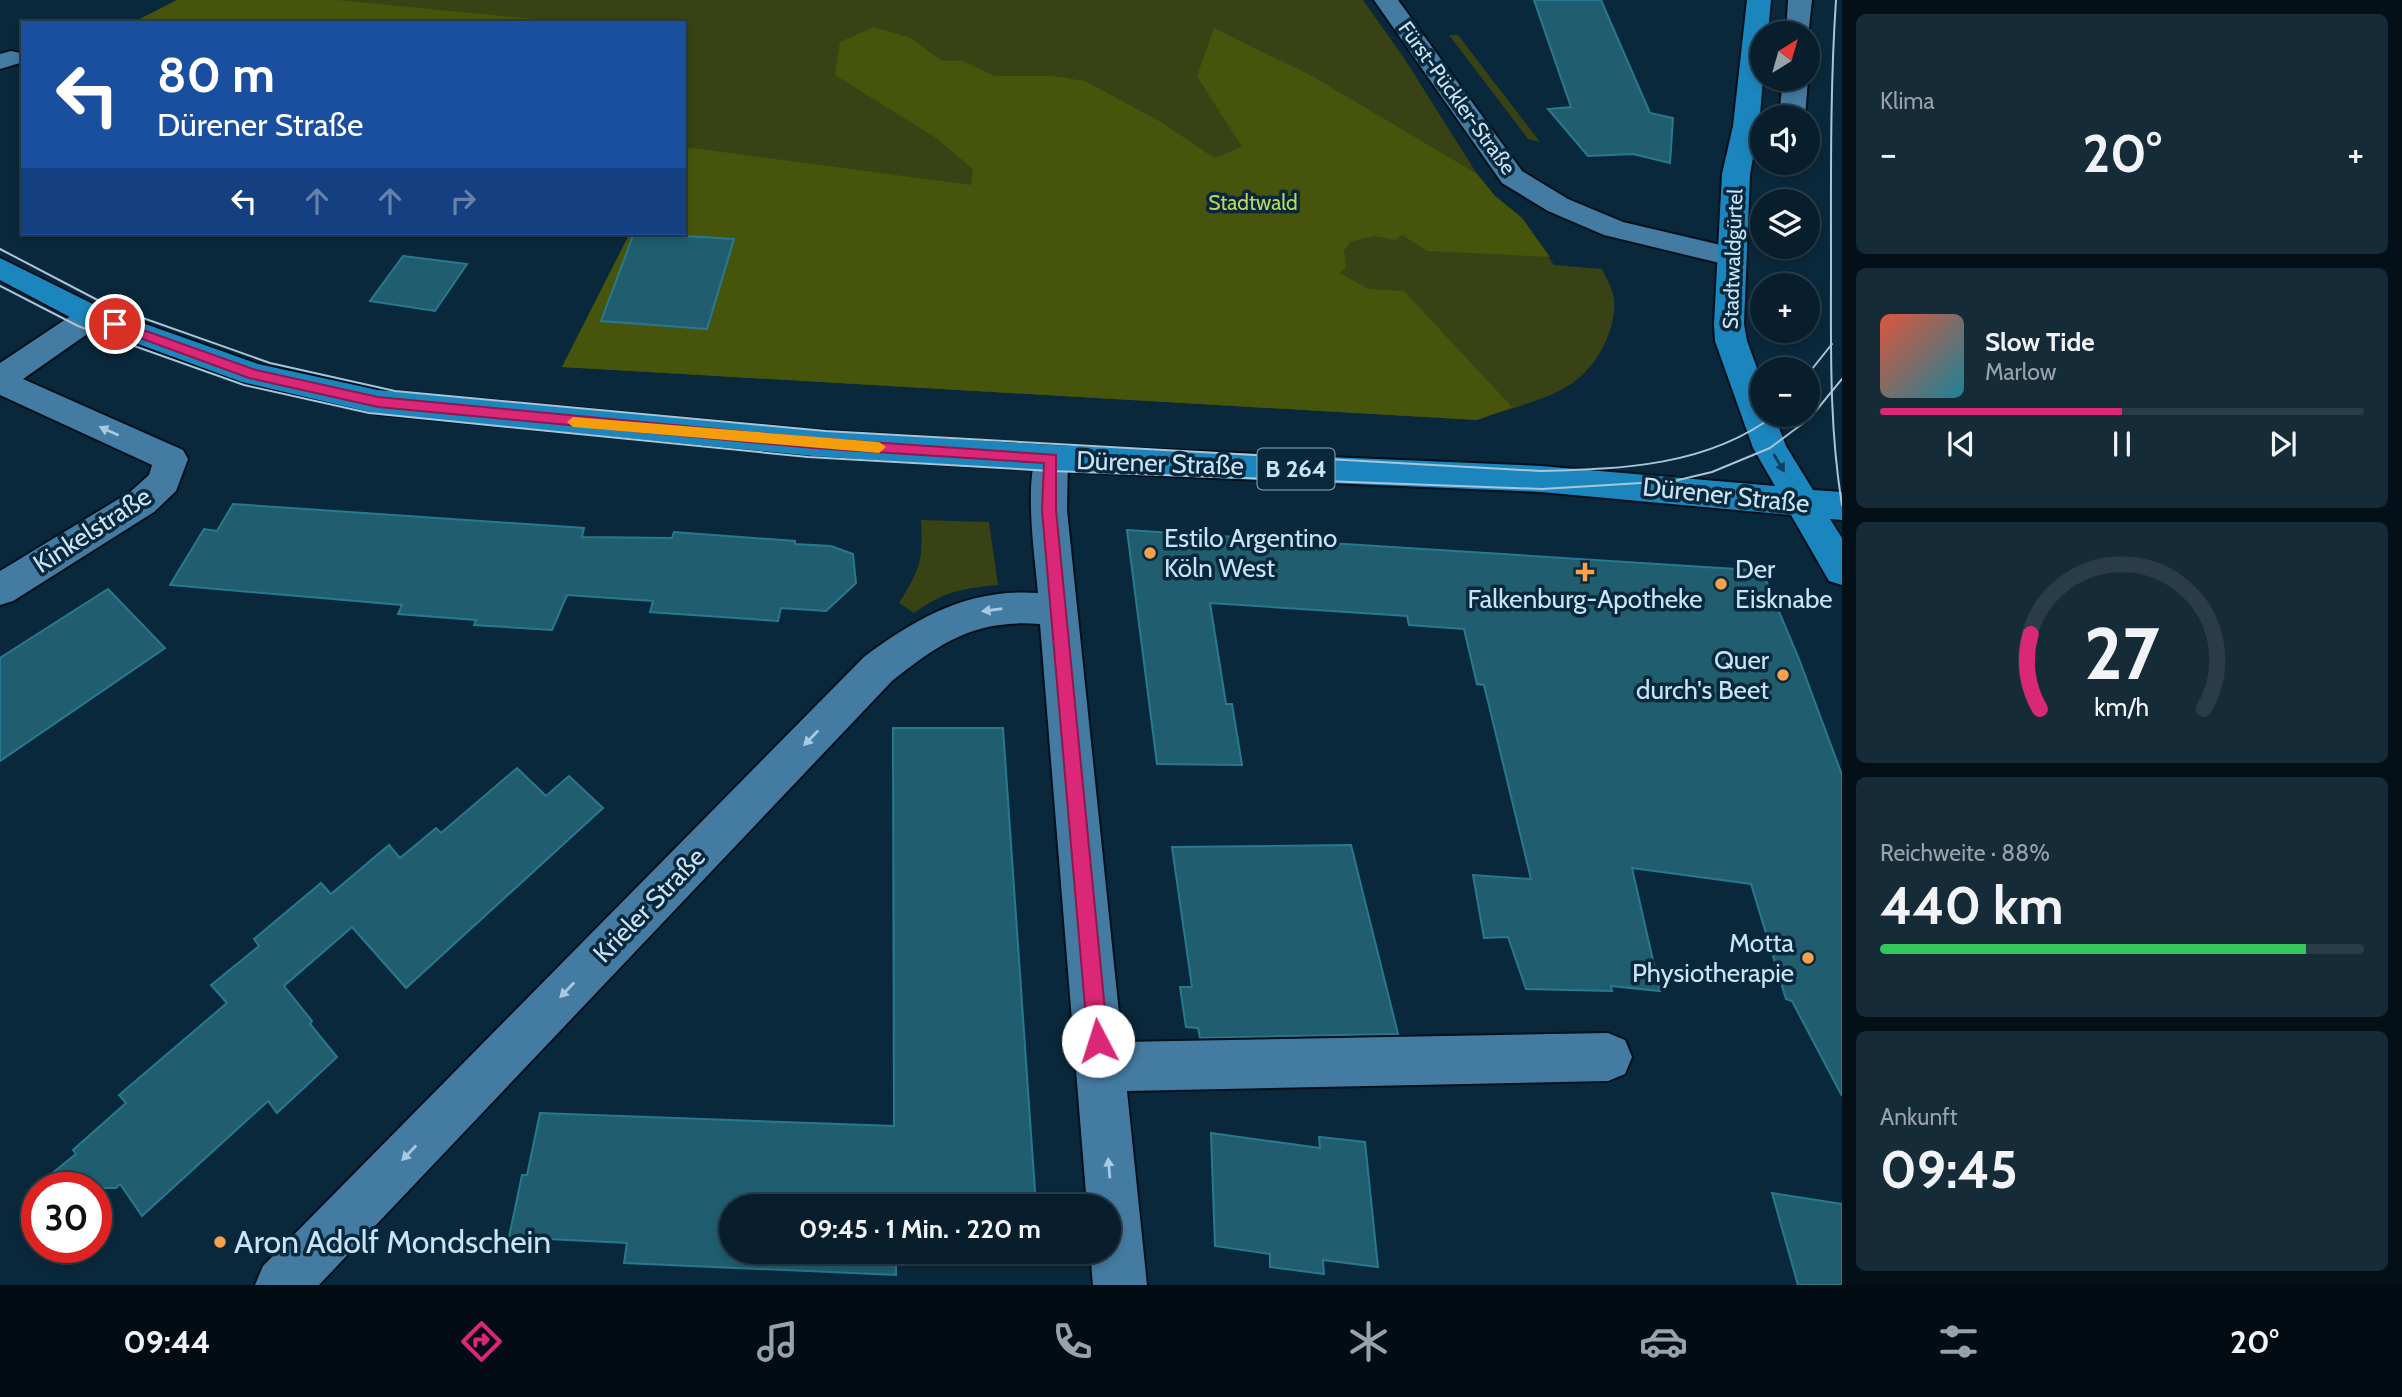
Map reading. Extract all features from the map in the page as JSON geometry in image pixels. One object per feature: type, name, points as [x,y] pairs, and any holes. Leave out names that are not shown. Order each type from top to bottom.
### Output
[{"type":"main road","name":"Stadtwaldgürtel","points":[[1754,105],[1759,0]]},
{"type":"main road","name":"Stadtwaldgürtel","points":[[1750,144],[1736,174],[1729,324],[1731,341],[1770,448],[1842,570]]},
{"type":"main road","name":"Dürener Straße","points":[[0,268],[92,316],[253,374],[378,402],[813,443],[1051,458],[1541,479],[1842,506]]},
{"type":"street","name":"Fürst-Pückler-Straße","points":[[1386,0],[1512,177],[1558,205],[1614,229],[1732,257]]},
{"type":"street","points":[[1799,21],[1800,0]]},
{"type":"street","points":[[0,381],[92,316]]},
{"type":"street","name":"Kinkelstraße","points":[[0,381],[172,459],[164,482],[142,502],[0,590]]},
{"type":"street","points":[[1051,458],[1049,510],[1120,1285]]},
{"type":"street","name":"Krieler Straße","points":[[282,1285],[878,669],[919,636],[968,613],[1019,606],[1060,610]]},
{"type":"street","points":[[1100,1068],[1608,1056]]},
{"type":"green space","name":"Stadtwald","points":[[177,0],[1363,0],[1404,58],[1477,174],[1495,196],[1522,218],[1554,265],[1602,269],[1613,295],[1612,324],[1595,360],[1578,379],[1547,396],[1477,420],[562,367],[629,235],[686,235],[686,21],[136,21]]},
{"type":"green space","points":[[177,0],[337,0],[555,21],[136,21]]},
{"type":"green space","name":"Stadtwald","points":[[874,27],[911,38],[942,61],[962,61],[995,76],[1052,76],[1085,81],[1161,122],[1214,158],[1242,147],[1197,76],[1214,28],[1312,76],[1477,174],[1495,196],[1522,218],[1550,257],[1427,251],[1402,235],[1395,240],[1374,236],[1350,242],[1344,251],[1346,267],[1339,273],[1369,289],[1404,291],[1512,407],[1477,420],[562,367],[629,235],[686,235],[686,147],[971,185],[973,169],[936,138],[835,75],[840,42]]},
{"type":"green space","points":[[1449,35],[1458,35],[1540,142],[1528,139]]},
{"type":"green space","points":[[921,520],[989,522],[998,585],[954,592],[934,600],[914,613],[899,603],[919,564],[922,545]]},
{"type":"building","points":[[1534,0],[1601,0],[1650,113],[1673,118],[1670,163],[1633,154],[1588,156],[1548,109],[1571,107]]},
{"type":"building","points":[[633,235],[734,239],[707,329],[601,321]]},
{"type":"building","points":[[403,256],[467,264],[435,311],[370,301]]},
{"type":"building","points":[[233,504],[584,528],[582,537],[672,538],[674,532],[795,541],[795,544],[831,546],[853,554],[856,583],[826,611],[781,608],[778,621],[650,612],[653,601],[567,595],[552,630],[474,625],[476,620],[398,614],[402,605],[170,585],[204,529],[217,531]]},
{"type":"building","points":[[1127,530],[1752,570],[1765,578],[1799,659],[1842,775],[1842,1096],[1792,1001],[1786,999],[1751,884],[1632,868],[1660,991],[1611,986],[1612,991],[1526,989],[1508,937],[1484,938],[1473,875],[1531,879],[1484,685],[1477,684],[1464,629],[1409,625],[1407,616],[1210,603],[1226,704],[1232,704],[1242,765],[1157,764]]},
{"type":"building","points":[[108,589],[165,648],[0,761],[0,658]]},
{"type":"building","points":[[893,728],[1003,728],[1035,1194],[719,1194],[719,1264],[896,1264],[896,1275],[624,1263],[627,1243],[509,1237],[522,1175],[527,1175],[540,1113],[894,1126]]},
{"type":"building","points":[[517,768],[546,796],[569,776],[603,808],[406,988],[352,927],[284,986],[337,1057],[277,1113],[268,1101],[142,1216],[120,1184],[112,1188],[112,1172],[54,1172],[76,1154],[73,1150],[126,1103],[119,1095],[227,1003],[211,985],[259,946],[254,939],[321,883],[331,894],[389,845],[400,858],[436,828],[441,833]]},
{"type":"building","points":[[1351,845],[1398,1034],[1200,1038],[1198,1028],[1186,1027],[1180,987],[1192,987],[1172,847]]},
{"type":"building","points":[[1211,1133],[1320,1148],[1319,1137],[1365,1142],[1378,1267],[1323,1260],[1324,1274],[1270,1267],[1270,1254],[1215,1246]]},
{"type":"building","points":[[1772,1193],[1842,1204],[1842,1285],[1798,1285]]},
{"type":"tram line","points":[[1831,345],[1831,133],[1836,0]]},
{"type":"tram line","points":[[0,249],[109,306],[270,363],[395,391],[826,431],[1541,471],[1633,466],[1693,455],[1721,445],[1757,427]]},
{"type":"tram line","points":[[0,286],[78,326],[244,385],[369,413],[808,457],[1051,471],[1542,489],[1674,481],[1712,472],[1770,448],[1810,418],[1832,391]]},
{"type":"tram line","points":[[1820,359],[1831,345]]},
{"type":"tram line","points":[[1831,345],[1832,391]]},
{"type":"tram line","points":[[1832,391],[1842,379]]},
{"type":"tram line","points":[[1832,391],[1842,505]]},
{"type":"slow traffic","points":[[573,422],[879,447]]},
{"type":"place","name":"Estilo Argentino Köln West","points":[[1150,553]]},
{"type":"place","name":"Falkenburg-Apotheke","points":[[1585,572]]},
{"type":"place","name":"Der Eisknabe","points":[[1721,584]]},
{"type":"place","name":"Quer durch's Beet","points":[[1783,675]]},
{"type":"place","name":"Motta Physiotherapie","points":[[1808,958]]},
{"type":"place","name":"Aron Adolf Mondschein","points":[[220,1242]]},
{"type":"route","points":[[115,324],[253,374],[378,402],[588,424],[813,443],[1051,458],[1049,510],[1098,1041]]}]
